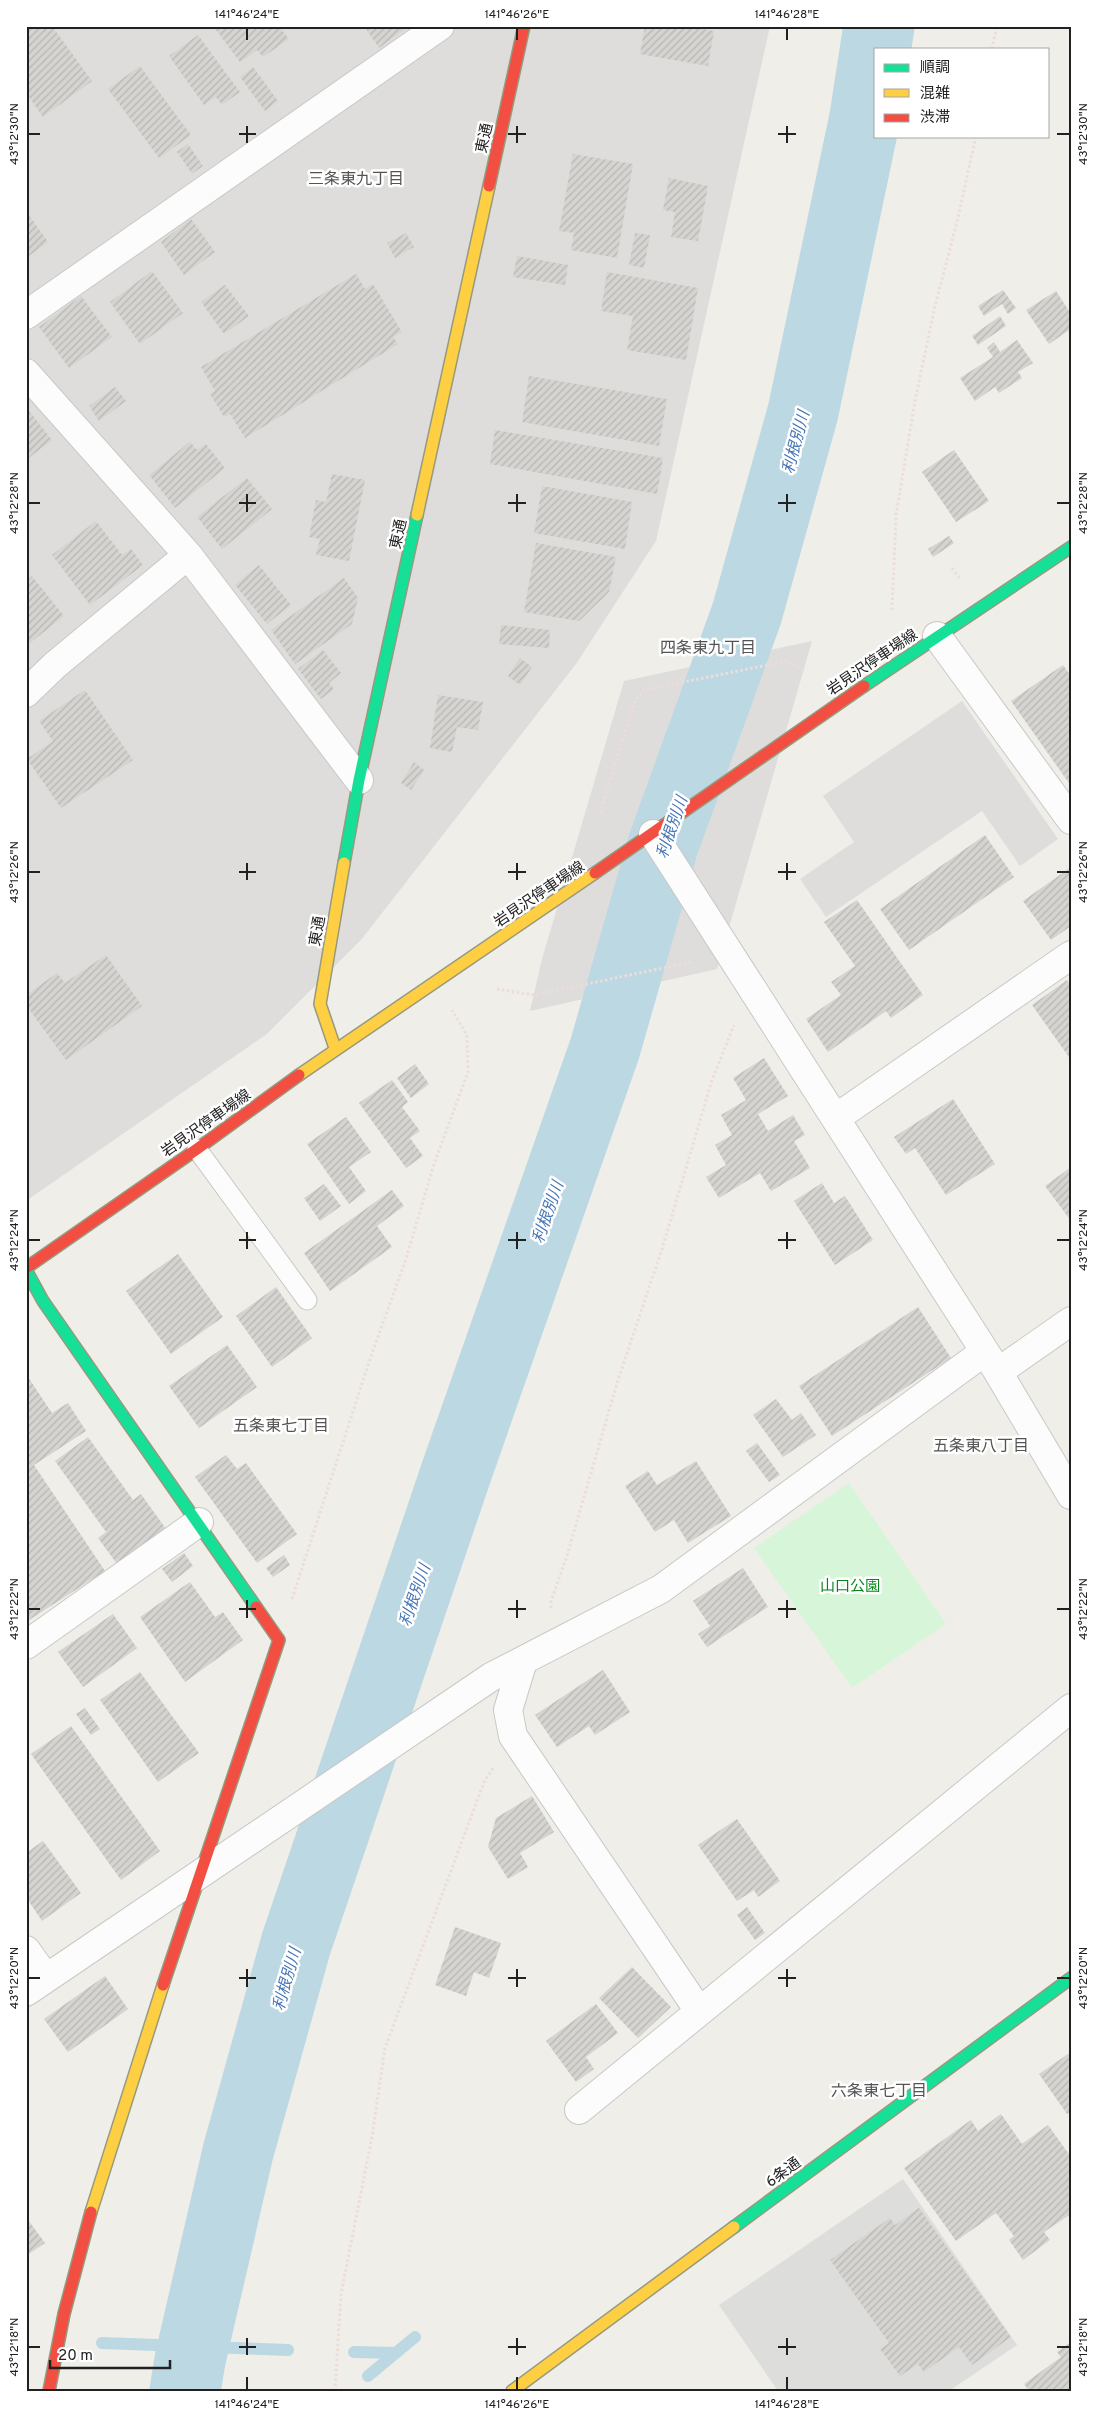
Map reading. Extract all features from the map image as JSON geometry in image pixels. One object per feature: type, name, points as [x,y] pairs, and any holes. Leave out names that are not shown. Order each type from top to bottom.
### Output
[{"type":"street","points":[[26,315],[440,26]]},
{"type":"street","name":"東通","points":[[335,1048],[320,1004],[359,780],[524,26]]},
{"type":"street","points":[[26,373],[188,555],[359,780]]},
{"type":"street","name":"岩見沢停車場線","points":[[26,1269],[197,1149],[335,1048],[560,898],[790,736],[1071,546]]},
{"type":"street","points":[[26,693],[55,665],[188,555]]},
{"type":"street","points":[[937,636],[1071,820]]},
{"type":"street","points":[[653,834],[991,1362],[1071,1494]]},
{"type":"street","points":[[836,1118],[1071,955]]},
{"type":"street","points":[[26,1269],[43,1301],[199,1522],[279,1640],[196,1878],[86,2228],[62,2323],[49,2391]]},
{"type":"street","points":[[26,1950],[36,1985],[490,1677],[661,1589],[991,1362],[1071,1321]]},
{"type":"street","points":[[26,1644],[199,1522]]},
{"type":"street","points":[[522,1661],[508,1710],[513,1736],[699,2011]]},
{"type":"street","points":[[579,2110],[1071,1708]]},
{"type":"street","name":"6条通","points":[[512,2391],[1071,1978]]},
{"type":"lane","points":[[197,1149],[307,1300]]},
{"type":"path","points":[[992,48],[997,26]]},
{"type":"path","points":[[892,610],[896,515],[915,401],[934,310],[957,222],[976,138]]},
{"type":"path","points":[[600,813],[635,700],[644,690],[787,661],[804,671]]},
{"type":"path","points":[[497,989],[534,995],[704,960],[724,944]]},
{"type":"path","points":[[279,1640],[336,1463],[406,1259],[434,1164],[468,1072],[467,1035],[434,983]]},
{"type":"path","points":[[551,1646],[551,1601],[566,1560],[618,1380],[662,1249],[712,1080],[751,985]]},
{"type":"path","points":[[335,2391],[340,2294],[372,2137],[385,2048],[484,1782],[513,1736]]},
{"type":"shaded area","points":[[26,26],[770,26],[656,541],[576,664],[361,940],[267,1034],[26,1201]]},
{"type":"shaded area","points":[[962,701],[1058,839],[1020,866],[982,811],[826,917],[800,879],[854,842],[823,796]]},
{"type":"shaded area","points":[[903,2179],[1017,2345],[949,2391],[778,2391],[719,2305]]},
{"type":"green space","name":"山口公園","points":[[849,1483],[946,1624],[852,1688],[754,1548]]},
{"type":"pier","points":[[812,641],[717,969],[530,1011],[542,959],[624,681]]},
{"type":"building","points":[[26,26],[52,26],[92,81],[43,117],[26,93]]},
{"type":"building","points":[[213,26],[279,26],[289,39],[263,57],[257,50],[240,62]]},
{"type":"building","points":[[364,26],[409,26],[379,48]]},
{"type":"building","points":[[645,26],[685,26],[714,31],[708,66],[640,54]]},
{"type":"building","points":[[198,35],[240,92],[222,105],[216,97],[204,105],[169,56]]},
{"type":"building","points":[[140,66],[191,135],[159,158],[108,89]]},
{"type":"building","points":[[253,67],[278,101],[265,111],[240,77]]},
{"type":"building","points":[[188,144],[203,166],[192,174],[177,152]]},
{"type":"building","points":[[573,154],[633,164],[617,258],[571,250],[574,233],[559,231]]},
{"type":"building","points":[[669,178],[708,186],[698,241],[671,237],[675,212],[663,210]]},
{"type":"building","points":[[26,211],[48,242],[26,258]]},
{"type":"building","points":[[191,219],[215,252],[184,275],[161,242]]},
{"type":"building","points":[[406,233],[414,247],[395,258],[387,243]]},
{"type":"building","points":[[635,233],[650,235],[644,268],[629,265]]},
{"type":"building","points":[[517,256],[568,265],[565,285],[513,277]]},
{"type":"building","points":[[152,271],[183,313],[140,344],[110,302]]},
{"type":"building","points":[[607,272],[698,288],[686,360],[627,350],[633,316],[601,311]]},
{"type":"building","points":[[356,274],[365,289],[373,284],[402,332],[393,337],[398,344],[245,438],[230,414],[224,417],[210,394],[215,391],[201,367]]},
{"type":"building","points":[[225,285],[249,316],[224,334],[201,302]]},
{"type":"building","points":[[1003,290],[1016,308],[1008,314],[1002,304],[984,316],[978,306]]},
{"type":"building","points":[[1056,291],[1071,314],[1071,329],[1049,344],[1026,310]]},
{"type":"building","points":[[81,296],[112,337],[69,368],[39,327]]},
{"type":"building","points":[[1000,316],[1006,326],[978,345],[972,336]]},
{"type":"building","points":[[1017,340],[1033,363],[1018,372],[1022,378],[999,393],[995,387],[975,401],[960,378],[993,357],[987,348],[994,342],[1000,352]]},
{"type":"building","points":[[529,376],[667,399],[659,446],[522,422]]},
{"type":"building","points":[[115,387],[126,401],[99,421],[89,406]]},
{"type":"building","points":[[26,407],[52,440],[26,460]]},
{"type":"building","points":[[495,430],[663,458],[657,494],[490,464]]},
{"type":"building","points":[[190,442],[197,450],[206,444],[225,468],[175,508],[149,475]]},
{"type":"building","points":[[954,450],[989,501],[956,522],[922,472]]},
{"type":"building","points":[[332,474],[365,480],[349,561],[316,555],[320,539],[309,537],[316,500],[326,502]]},
{"type":"building","points":[[247,478],[272,509],[222,549],[197,517]]},
{"type":"building","points":[[542,486],[632,502],[625,549],[534,533]]},
{"type":"building","points":[[96,521],[122,555],[131,549],[143,565],[90,605],[52,555]]},
{"type":"building","points":[[949,536],[954,543],[933,557],[928,549]]},
{"type":"building","points":[[536,543],[616,557],[609,592],[579,621],[524,612]]},
{"type":"building","points":[[259,565],[291,605],[267,624],[235,585]]},
{"type":"building","points":[[32,576],[64,616],[26,646],[26,581]]},
{"type":"building","points":[[344,578],[358,598],[352,624],[295,664],[271,630]]},
{"type":"building","points":[[501,625],[550,630],[549,648],[499,644]]},
{"type":"building","points":[[323,650],[341,673],[329,683],[334,689],[321,699],[298,669]]},
{"type":"building","points":[[520,658],[532,667],[520,685],[508,676]]},
{"type":"building","points":[[1063,665],[1071,676],[1071,786],[1011,701]]},
{"type":"building","points":[[85,690],[133,760],[61,808],[27,759],[53,741],[39,721]]},
{"type":"building","points":[[438,695],[483,702],[478,730],[457,727],[452,752],[430,748]]},
{"type":"building","points":[[414,762],[424,770],[411,790],[401,783]]},
{"type":"building","points":[[985,835],[1014,877],[909,950],[880,909]]},
{"type":"building","points":[[1071,867],[1071,926],[1051,940],[1023,901]]},
{"type":"building","points":[[857,900],[923,995],[891,1018],[886,1011],[828,1052],[806,1019],[841,995],[831,982],[855,966],[824,922]]},
{"type":"building","points":[[106,955],[142,1006],[66,1060],[26,1005],[26,995],[57,973],[65,983]]},
{"type":"building","points":[[1067,980],[1071,986],[1071,1060],[1032,1005]]},
{"type":"building","points":[[764,1058],[788,1096],[758,1114],[768,1131],[793,1115],[805,1135],[794,1141],[810,1168],[771,1191],[760,1173],[719,1198],[706,1177],[726,1165],[715,1145],[732,1135],[721,1115],[746,1100],[733,1078]]},
{"type":"building","points":[[415,1064],[429,1084],[411,1098],[397,1078]]},
{"type":"building","points":[[392,1080],[408,1102],[402,1107],[420,1131],[410,1138],[423,1156],[406,1168],[359,1103]]},
{"type":"building","points":[[953,1099],[995,1164],[946,1195],[915,1148],[906,1154],[894,1137]]},
{"type":"building","points":[[346,1117],[371,1152],[349,1167],[366,1191],[349,1204],[307,1144]]},
{"type":"building","points":[[1071,1167],[1071,1221],[1045,1186]]},
{"type":"building","points":[[822,1183],[834,1203],[845,1196],[873,1240],[835,1265],[794,1201]]},
{"type":"building","points":[[324,1184],[341,1206],[320,1221],[304,1198]]},
{"type":"building","points":[[392,1190],[404,1206],[377,1226],[392,1247],[330,1291],[304,1253]]},
{"type":"building","points":[[178,1254],[223,1317],[171,1354],[126,1291]]},
{"type":"building","points":[[276,1287],[312,1338],[272,1367],[236,1316]]},
{"type":"building","points":[[918,1307],[951,1358],[832,1436],[799,1386]]},
{"type":"building","points":[[227,1345],[257,1387],[199,1428],[169,1386]]},
{"type":"building","points":[[26,1374],[52,1413],[68,1403],[86,1431],[34,1465],[105,1571],[26,1622]]},
{"type":"building","points":[[776,1399],[792,1420],[801,1413],[816,1435],[783,1457],[753,1415]]},
{"type":"building","points":[[88,1437],[133,1500],[141,1494],[166,1529],[117,1564],[98,1538],[106,1532],[55,1461]]},
{"type":"building","points":[[757,1443],[780,1475],[769,1482],[746,1451]]},
{"type":"building","points":[[226,1455],[237,1469],[246,1463],[297,1534],[257,1563],[195,1477]]},
{"type":"building","points":[[696,1461],[731,1516],[688,1543],[674,1520],[655,1532],[625,1486],[648,1471],[657,1485]]},
{"type":"building","points":[[184,1553],[193,1566],[172,1582],[162,1569]]},
{"type":"building","points":[[284,1555],[290,1565],[273,1577],[266,1568]]},
{"type":"building","points":[[743,1568],[768,1607],[707,1647],[698,1634],[710,1626],[693,1601]]},
{"type":"building","points":[[190,1582],[215,1617],[223,1612],[243,1640],[185,1682],[140,1617]]},
{"type":"building","points":[[113,1614],[137,1648],[83,1687],[58,1652]]},
{"type":"building","points":[[603,1670],[630,1712],[595,1735],[589,1726],[557,1747],[535,1715]]},
{"type":"building","points":[[140,1672],[199,1753],[158,1782],[100,1700]]},
{"type":"building","points":[[85,1708],[100,1729],[91,1735],[76,1714]]},
{"type":"building","points":[[71,1726],[160,1851],[121,1880],[31,1754]]},
{"type":"building","points":[[532,1796],[554,1832],[520,1853],[528,1867],[508,1879],[488,1847],[496,1818]]},
{"type":"building","points":[[737,1819],[780,1881],[758,1897],[754,1890],[737,1901],[698,1845]]},
{"type":"building","points":[[43,1841],[81,1893],[42,1921],[26,1897],[26,1853]]},
{"type":"building","points":[[747,1907],[765,1933],[755,1940],[737,1915]]},
{"type":"building","points":[[455,1927],[501,1943],[489,1978],[474,1972],[466,1996],[435,1985]]},
{"type":"building","points":[[632,1967],[671,2007],[638,2038],[599,1998]]},
{"type":"building","points":[[105,1976],[128,2009],[68,2052],[44,2019]]},
{"type":"building","points":[[596,2004],[618,2033],[586,2057],[594,2069],[576,2082],[546,2041]]},
{"type":"building","points":[[1071,2052],[1071,2111],[1067,2114],[1039,2074]]},
{"type":"building","points":[[1001,2114],[1022,2144],[1048,2125],[1071,2157],[1071,2214],[1044,2232],[1050,2240],[1023,2260],[1009,2240],[1014,2236],[996,2213],[956,2241],[904,2168],[971,2120],[978,2131]]},
{"type":"building","points":[[919,2208],[1011,2337],[972,2365],[959,2347],[924,2372],[918,2364],[900,2376],[880,2349],[889,2343],[830,2260],[890,2218],[895,2225]]},
{"type":"building","points":[[26,2217],[45,2243],[26,2256]]},
{"type":"building","points":[[1071,2342],[1071,2391],[1029,2391],[1024,2384],[1061,2357],[1057,2352]]},
{"type":"waterway","name":"利根別川","points":[[876,48],[879,26]]},
{"type":"waterway","name":"利根別川","points":[[185,2391],[190,2360],[238,2152],[296,1944],[457,1470],[605,1048],[663,845],[747,613],[803,412],[865,117],[874,58]]},
{"type":"waterway","points":[[368,2376],[415,2337]]},
{"type":"waterway","name":"利根別川","points":[[102,2343],[288,2350]]},
{"type":"waterway","points":[[354,2352],[396,2353]]},
{"type":"traffic: fast","points":[[344,863],[359,780],[417,515]]},
{"type":"traffic: fast","points":[[864,686],[1071,547]]},
{"type":"traffic: fast","points":[[26,1270],[43,1301],[256,1607]]},
{"type":"traffic: fast","points":[[734,2227],[1071,1978]]},
{"type":"traffic: slow","points":[[417,515],[489,186]]},
{"type":"traffic: slow","points":[[335,1048],[320,1004],[344,863]]},
{"type":"traffic: slow","points":[[299,1075],[595,873]]},
{"type":"traffic: slow","points":[[91,2212],[163,1985]]},
{"type":"traffic: slow","points":[[512,2391],[734,2227]]},
{"type":"traffic: jam","points":[[489,186],[524,26]]},
{"type":"traffic: jam","points":[[595,873],[864,686]]},
{"type":"traffic: jam","points":[[26,1268],[197,1149],[299,1075]]},
{"type":"traffic: jam","points":[[163,1985],[279,1640],[256,1607]]},
{"type":"traffic: jam","points":[[49,2391],[64,2314],[91,2212]]},
{"type":"district","name":"三条東九丁目","points":[[356,178]]},
{"type":"district","name":"四条東九丁目","points":[[708,647]]},
{"type":"district","name":"五条東七丁目","points":[[281,1425]]},
{"type":"district","name":"五条東八丁目","points":[[981,1445]]},
{"type":"district","name":"六条東七丁目","points":[[879,2090]]}]
